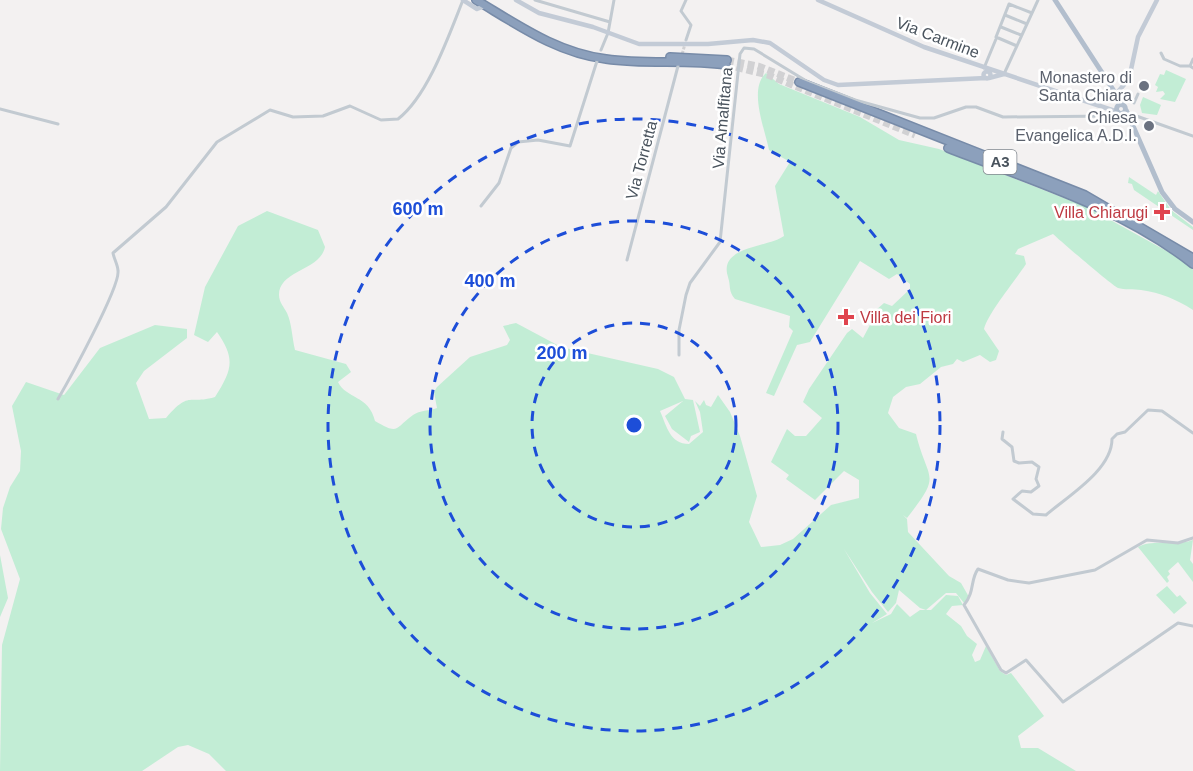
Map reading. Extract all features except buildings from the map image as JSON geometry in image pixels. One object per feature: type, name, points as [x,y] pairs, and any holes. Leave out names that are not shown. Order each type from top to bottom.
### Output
[{"type":"highway","points":[[476,0],[542,39],[574,53],[614,60],[727,62],[622,56],[583,51],[543,35],[483,3]]},
{"type":"highway","name":"A3","points":[[799,82],[1090,198],[1193,258]]},
{"type":"highway","name":"A3","points":[[915,135],[1076,196],[1113,215],[1193,264]]},
{"type":"main road","points":[[1055,0],[1117,97],[1162,192],[1175,209],[1193,222]]},
{"type":"street","points":[[58,399],[86,350],[95,324],[114,289],[119,273],[113,253],[166,207],[217,142],[270,110],[293,117],[323,116],[350,106],[381,120],[398,119],[419,93],[446,46],[463,0],[477,9],[483,3]]},
{"type":"street","points":[[516,0],[539,13],[639,44],[764,41],[776,46],[824,80],[838,85],[965,79],[985,72],[1008,4],[1032,14]]},
{"type":"street","points":[[535,0],[610,22]]},
{"type":"street","points":[[601,51],[608,33],[615,0]]},
{"type":"street","points":[[686,0],[681,11],[691,25],[686,40]]},
{"type":"street","name":"Via Carmine","points":[[818,0],[985,72],[1004,74],[1123,112]]},
{"type":"street","points":[[1004,74],[1038,1],[1032,0]]},
{"type":"street","points":[[1117,97],[1129,79],[1138,37],[1157,0]]},
{"type":"street","points":[[1005,15],[1027,24]]},
{"type":"street","points":[[1000,27],[1021,35]]},
{"type":"street","points":[[996,38],[1017,45]]},
{"type":"street","name":"Via Amalfitana","points":[[679,354],[679,330],[690,284],[720,242],[740,56],[744,48],[754,49],[808,82],[855,100],[921,118],[934,118],[966,107],[976,107],[1003,117],[1110,116],[1123,112]]},
{"type":"street","points":[[1161,53],[1164,59],[1191,67],[1193,59]]},
{"type":"street","points":[[481,206],[499,183],[511,148],[518,142],[538,140],[570,146],[597,61]]},
{"type":"street","name":"Via Torretta","points":[[627,260],[678,66]]},
{"type":"street","points":[[1134,104],[1138,94]]},
{"type":"street","points":[[0,109],[58,124]]},
{"type":"street","points":[[1123,112],[1193,136]]},
{"type":"street","points":[[1003,432],[1002,439],[1014,450],[1014,460],[1019,463],[1032,462],[1039,467],[1036,479],[1039,486],[1031,492],[1022,491],[1013,499],[1033,514],[1046,514],[1101,467],[1117,434],[1125,432],[1148,410],[1162,411],[1193,433]]},
{"type":"street","points":[[1193,538],[1178,543],[1147,540],[1095,570],[1029,583],[1008,580],[978,569],[975,572],[973,590],[964,605],[1001,670],[1006,673],[1026,660],[1064,702],[1178,623],[1193,626]]},
{"type":"green space","points":[[1166,70],[1186,79],[1175,102],[1160,99],[1165,94],[1163,91],[1156,92],[1158,87],[1155,85],[1160,74],[1164,75]]},
{"type":"green space","points":[[766,73],[779,84],[860,117],[899,140],[939,149],[1087,207],[1181,259],[1193,269],[1193,310],[1162,295],[1118,288],[1053,234],[1018,249],[1015,254],[1024,256],[1026,264],[996,306],[984,329],[999,351],[996,360],[990,362],[980,355],[963,362],[957,359],[953,364],[941,367],[920,384],[906,387],[893,397],[888,413],[899,428],[916,434],[930,477],[929,484],[918,503],[907,518],[903,515],[907,519],[908,532],[949,576],[961,583],[969,597],[964,603],[956,593],[946,593],[926,610],[931,610],[946,595],[958,596],[963,605],[952,606],[946,614],[961,626],[967,636],[977,644],[972,655],[975,662],[980,660],[986,646],[1000,671],[1006,675],[1011,673],[1044,716],[1018,736],[1021,748],[1038,748],[1076,771],[226,771],[209,754],[188,745],[178,747],[142,771],[0,771],[2,645],[20,579],[1,529],[3,508],[10,487],[20,471],[21,451],[12,406],[26,382],[64,395],[100,348],[155,325],[187,329],[187,338],[144,371],[136,383],[149,419],[166,418],[185,401],[215,397],[230,364],[227,350],[217,332],[208,342],[194,335],[205,287],[238,226],[267,211],[318,230],[325,247],[322,255],[316,261],[285,280],[281,287],[279,298],[289,317],[295,350],[346,364],[351,372],[338,382],[346,392],[368,406],[375,421],[388,428],[399,427],[416,413],[437,408],[434,392],[437,387],[470,357],[507,345],[510,340],[503,326],[516,323],[561,347],[658,369],[674,377],[685,399],[693,400],[700,432],[691,436],[689,442],[672,429],[665,416],[683,401],[660,411],[670,434],[677,441],[689,444],[703,432],[700,412],[695,401],[700,406],[704,400],[706,405],[711,407],[718,395],[730,412],[740,436],[757,496],[749,522],[761,547],[780,545],[793,539],[831,505],[859,498],[859,480],[844,471],[815,500],[786,479],[789,475],[771,462],[787,429],[795,436],[806,436],[822,418],[803,402],[809,389],[847,333],[852,329],[863,338],[871,323],[867,318],[884,303],[892,306],[910,289],[910,284],[897,274],[889,279],[860,261],[810,342],[797,345],[774,396],[766,393],[793,331],[789,327],[790,316],[735,299],[730,291],[727,267],[730,259],[746,249],[784,236],[775,186],[790,162],[769,150],[758,99],[758,89]],"holes":[[[844,549],[888,612],[896,603],[899,590],[920,608],[926,610],[920,610],[910,617],[897,604],[891,614],[872,623],[887,614],[870,593]]]},
{"type":"green space","points":[[1143,97],[1161,105],[1157,115],[1142,113],[1140,105]]},
{"type":"green space","points":[[1129,177],[1156,195],[1158,191],[1171,210],[1193,227],[1193,230],[1134,190],[1132,184],[1128,183]]},
{"type":"green space","points":[[1193,540],[1190,560],[1193,564],[1193,582],[1178,562],[1168,571],[1170,574],[1167,577],[1169,581],[1167,583],[1138,547],[1151,543],[1179,543]]},
{"type":"green space","points":[[0,555],[8,598],[0,617]]},
{"type":"green space","points":[[1167,586],[1177,597],[1180,595],[1187,603],[1174,614],[1156,595]]},
{"type":"tunnel","points":[[681,58],[685,44]]},
{"type":"tunnel","points":[[727,60],[758,66],[799,82]]},
{"type":"tunnel","points":[[726,65],[768,75],[915,135]]},
{"type":"place","name":"Monastero di Santa Chiara","points":[[1144,86]]},
{"type":"place","name":"Chiesa Evangelica A.D.I.","points":[[1149,126]]},
{"type":"place","name":"Villa Chiarugi","points":[[1162,212]]},
{"type":"place","name":"Villa dei Fiori","points":[[846,317]]}]
